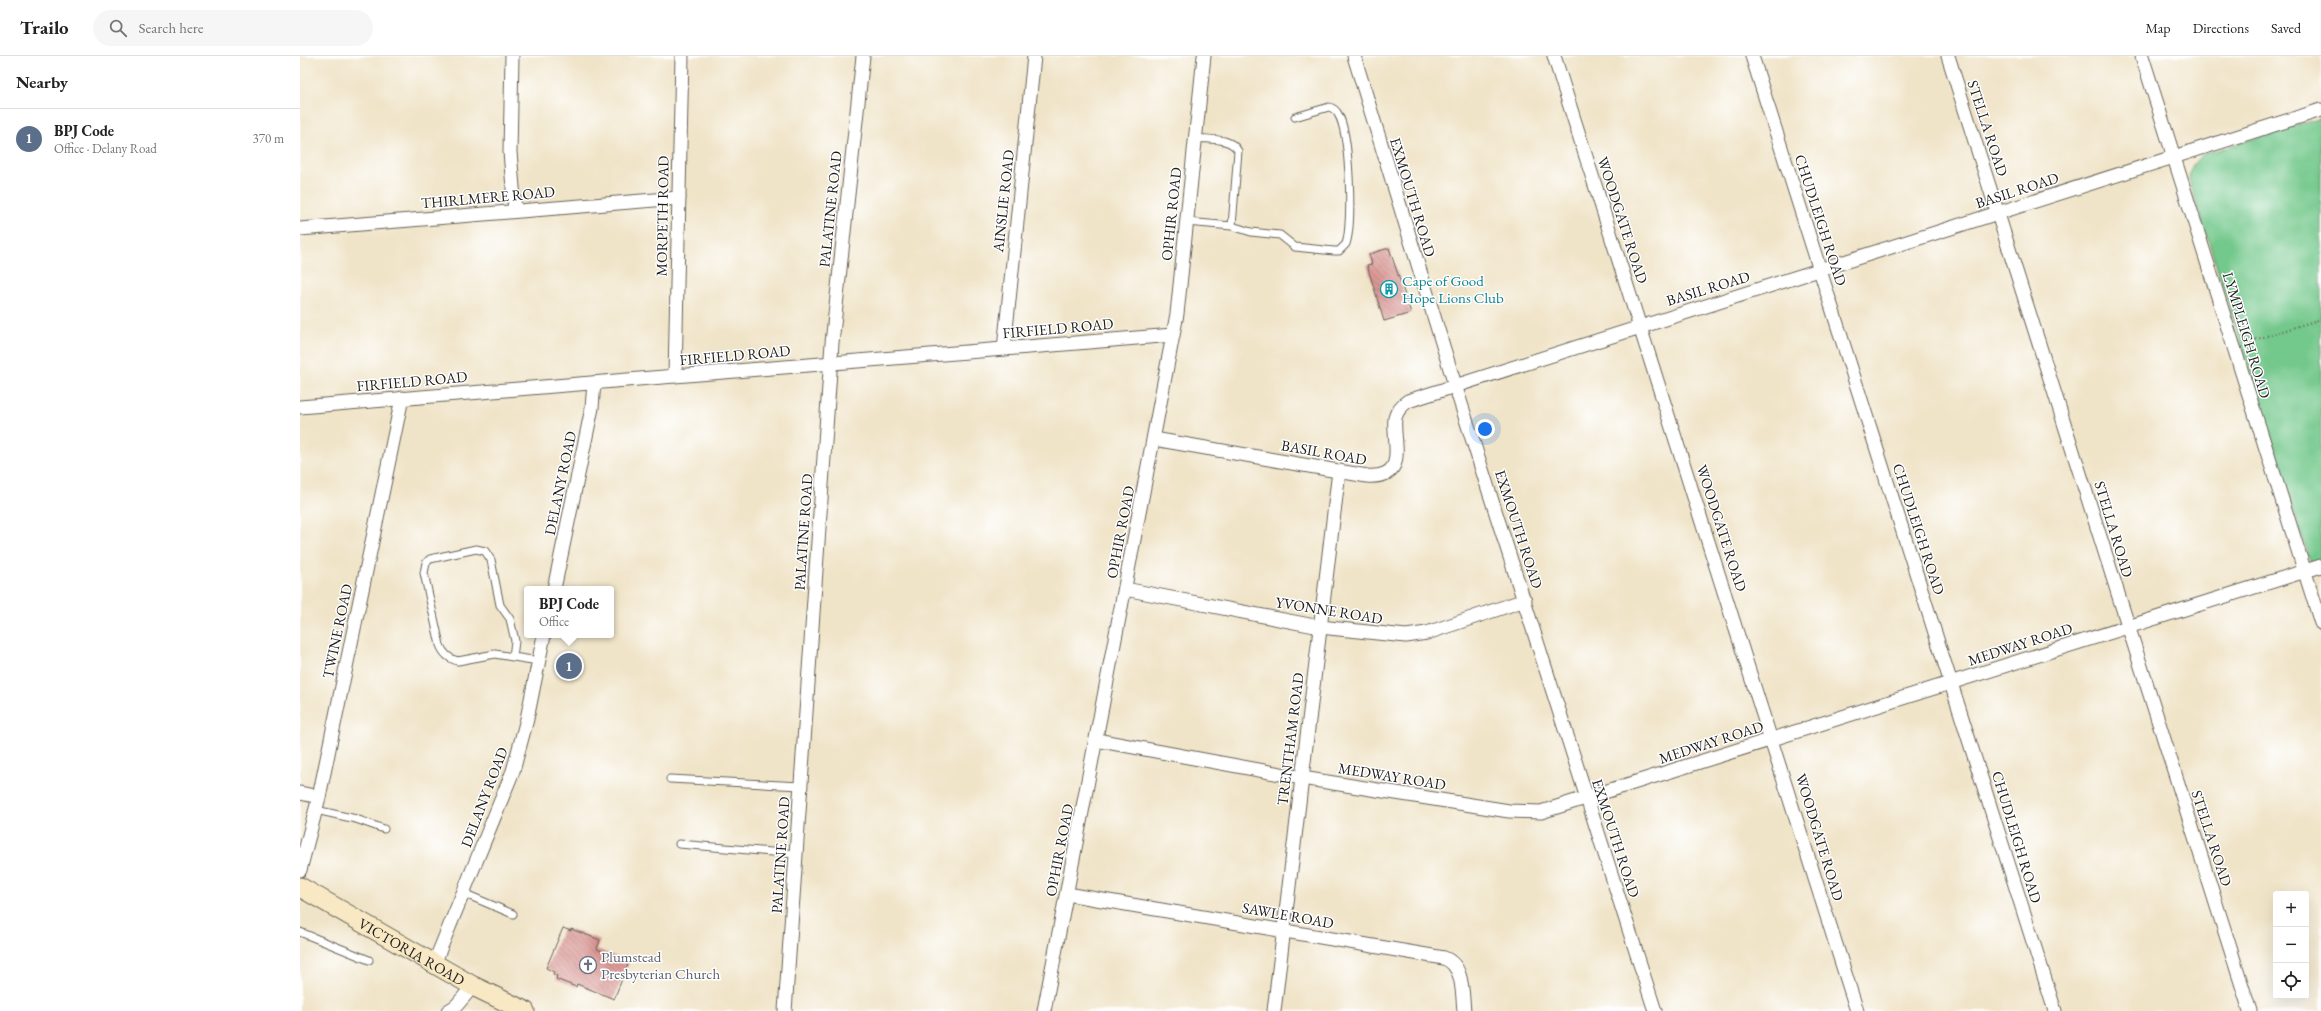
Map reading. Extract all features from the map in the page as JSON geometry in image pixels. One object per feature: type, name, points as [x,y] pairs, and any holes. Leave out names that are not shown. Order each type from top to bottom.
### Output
[{"type":"street","points":[[512,56],[510,152],[515,211]]},
{"type":"street","name":"MORPETH ROAD","points":[[675,376],[682,56]]},
{"type":"street","name":"PALATINE ROAD","points":[[785,1011],[831,363],[863,56]]},
{"type":"street","name":"AINSLIE ROAD","points":[[1004,349],[1034,56]]},
{"type":"street","name":"OPHIR ROAD","points":[[1044,1011],[1173,335],[1204,56]]},
{"type":"street","name":"EXMOUTH ROAD","points":[[1354,56],[1456,385],[1655,1011]]},
{"type":"street","name":"WOODGATE ROAD","points":[[1554,56],[1773,739],[1857,1011]]},
{"type":"street","name":"CHUDLEIGH ROAD","points":[[1752,56],[2055,1011]]},
{"type":"street","name":"STELLA ROAD","points":[[1948,56],[2250,1011]]},
{"type":"street","name":"LYMPLEIGH ROAD","points":[[2142,56],[2321,623]]},
{"type":"street","name":"BASIL ROAD","points":[[1154,439],[1339,471],[1374,476],[1386,473],[1397,458],[1395,424],[1400,408],[1408,401],[2321,110]]},
{"type":"street","name":"THIRLMERE ROAD","points":[[300,229],[679,198]]},
{"type":"street","name":"FIRFIELD ROAD","points":[[300,407],[1173,335]]},
{"type":"street","name":"DELANY ROAD","points":[[555,586],[592,408],[594,382]]},
{"type":"street","name":"TWINE ROAD","points":[[300,870],[319,798],[402,398]]},
{"type":"street","name":"TRENTHAM ROAD","points":[[1274,1011],[1339,471]]},
{"type":"street","name":"MEDWAY ROAD","points":[[1096,740],[1302,778],[1521,813],[1541,812],[2321,566]]},
{"type":"street","name":"YVONNE ROAD","points":[[1125,589],[1320,626],[1406,636],[1427,632],[1525,600]]},
{"type":"street","name":"DELANY ROAD","points":[[434,964],[513,771],[523,734],[543,638]]},
{"type":"street","points":[[300,793],[319,798]]},
{"type":"street","name":"VICTORIA ROAD","points":[[300,887],[473,986],[525,1011]]},
{"type":"street","name":"SAWLE ROAD","points":[[1067,894],[1449,959],[1458,971],[1464,1011]]},
{"type":"street","points":[[448,1011],[456,1006],[473,986]]},
{"type":"lane","points":[[1186,222],[1232,226],[1251,232],[1280,235],[1299,248],[1334,251],[1343,248],[1346,244],[1351,200],[1345,140],[1338,112],[1329,107],[1295,117]]},
{"type":"lane","points":[[1196,138],[1227,142],[1236,146],[1238,151],[1232,226]]},
{"type":"lane","points":[[512,656],[515,641],[510,618],[499,603],[489,555],[481,550],[476,550],[430,559],[426,563],[424,573],[440,645],[443,652],[452,659],[458,661],[495,654],[539,661]]},
{"type":"lane","points":[[670,779],[801,786]]},
{"type":"lane","points":[[316,810],[356,819],[384,830]]},
{"type":"lane","points":[[679,844],[796,854]]},
{"type":"lane","points":[[463,893],[513,914]]},
{"type":"lane","points":[[300,932],[369,960]]},
{"type":"path","points":[[2234,347],[2321,320]]},
{"type":"green space","points":[[2321,118],[2321,561],[2311,564],[2189,180],[2193,165],[2197,159],[2204,154]]},
{"type":"building","name":"Cape of Good Hope Lions Club","points":[[1389,248],[1411,313],[1384,321],[1367,265],[1372,264],[1369,254]]},
{"type":"building","name":"Plumstead Presbyterian Church","points":[[563,928],[571,931],[571,929],[600,940],[597,949],[629,962],[614,999],[577,984],[576,987],[556,979],[557,976],[553,974],[554,972],[546,968]]},
{"type":"place","name":"Cape of Good Hope Lions Club","points":[[1389,289]]},
{"type":"place","name":"BPJ Code","points":[[569,666]]},
{"type":"place","name":"Plumstead Presbyterian Church","points":[[588,965]]}]
